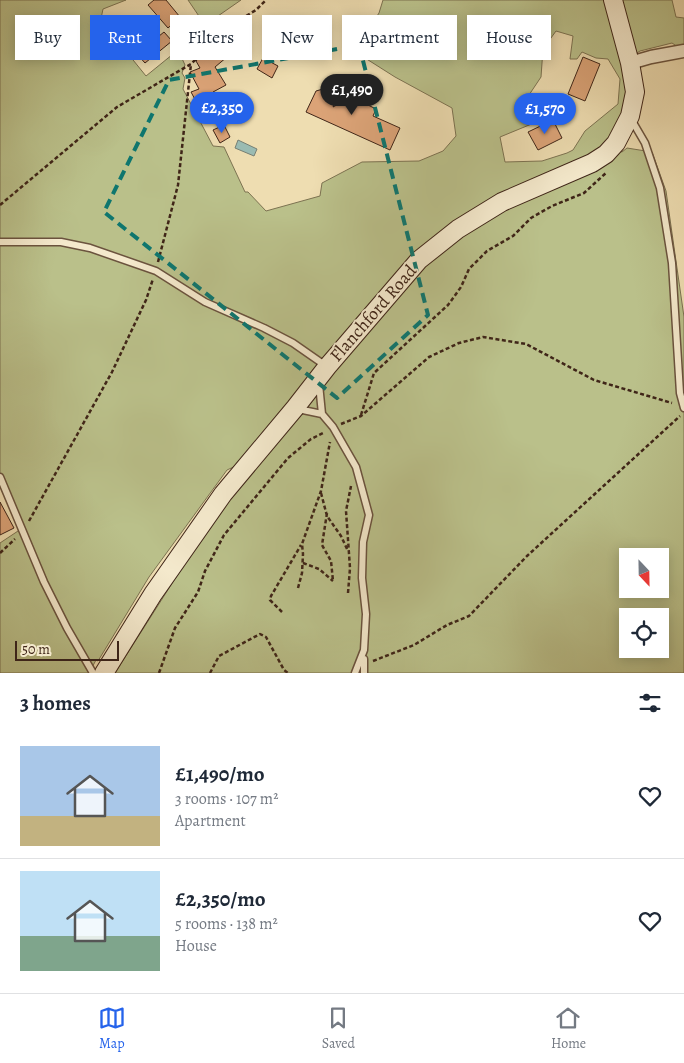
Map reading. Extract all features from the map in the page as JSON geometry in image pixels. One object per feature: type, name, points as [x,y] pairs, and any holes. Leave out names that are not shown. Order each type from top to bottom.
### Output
[{"type":"street","name":"Flanchford Road","points":[[104,673],[194,532],[323,372],[419,260],[458,229],[502,202],[592,163],[606,154],[616,144],[630,116],[635,92],[630,63],[613,0]]},
{"type":"street","points":[[630,63],[684,51]]},
{"type":"lane","points":[[630,116],[645,143],[660,188],[672,263],[680,393],[684,409]]},
{"type":"lane","points":[[0,242],[61,242],[90,248],[156,271],[205,302],[293,343],[323,372],[322,414]]},
{"type":"lane","points":[[677,328],[684,337]]},
{"type":"lane","points":[[295,408],[322,414],[334,428],[356,467],[369,515],[363,542],[362,578],[366,614],[364,673]]},
{"type":"lane","points":[[0,476],[66,628],[93,673]]},
{"type":"lane","points":[[355,673],[364,650]]},
{"type":"path","points":[[0,205],[117,106],[191,64],[231,25],[256,10],[266,0]]},
{"type":"path","points":[[0,553],[24,531],[112,372],[146,300],[156,271],[178,185],[191,64]]},
{"type":"path","points":[[361,416],[374,373],[448,305],[461,287],[469,269],[488,251],[513,236],[531,218],[552,206],[584,193],[609,171]]},
{"type":"path","points":[[159,673],[175,628],[198,592],[205,571],[224,535],[288,458],[312,439],[361,416],[429,357],[459,343],[483,337],[526,344],[594,380],[684,409],[527,556],[469,616],[447,625],[414,646],[364,665]]},
{"type":"path","points":[[282,612],[270,600],[271,596],[302,544],[321,491],[334,428]]},
{"type":"path","points":[[348,592],[350,568],[346,511],[348,493],[356,467]]},
{"type":"path","points":[[321,491],[327,513],[349,554]]},
{"type":"path","points":[[302,563],[319,569],[333,581],[331,561],[322,544],[327,513]]},
{"type":"path","points":[[298,588],[302,573],[302,544]]},
{"type":"path","points":[[210,673],[219,656],[260,634],[266,637],[284,670],[288,673]]},
{"type":"highlighted area","points":[[359,45],[428,315],[337,398],[104,212],[169,80]]},
{"type":"green space","points":[[0,0],[126,0],[103,9],[102,15],[90,15],[90,60],[133,60],[146,76],[170,56],[170,60],[183,60],[185,65],[182,73],[185,78],[183,89],[213,146],[224,147],[245,192],[248,192],[266,211],[320,196],[322,183],[362,162],[419,161],[443,151],[456,136],[452,108],[368,60],[457,60],[457,15],[378,15],[383,0],[672,0],[676,17],[684,18],[684,51],[672,43],[640,51],[622,62],[628,106],[619,151],[622,152],[627,148],[652,152],[666,191],[684,317],[684,673],[115,673],[213,519],[264,453],[227,470],[149,577],[89,673],[0,673],[0,543],[21,529],[0,484]],"holes":[[[467,15],[551,15],[551,38],[556,31],[573,36],[570,59],[577,59],[582,52],[596,58],[608,59],[620,79],[618,104],[585,131],[573,150],[542,161],[505,162],[500,137],[551,116],[549,101],[525,101],[541,77],[542,60],[467,60]]]},
{"type":"green space","points":[[188,0],[241,0],[219,15],[198,15]]},
{"type":"water","points":[[238,140],[257,149],[254,156],[235,148]]},
{"type":"building","points":[[154,0],[166,0],[178,15],[170,15],[170,26],[168,28],[160,19],[160,15],[157,15],[148,5]]},
{"type":"building","points":[[164,32],[170,39],[170,43],[160,51],[160,35]]},
{"type":"building","points":[[583,57],[600,64],[585,101],[568,94]]},
{"type":"building","points":[[223,60],[215,67],[226,85],[213,92],[219,101],[210,104],[215,113],[205,118],[191,92],[199,89],[190,72],[200,68],[196,61]]},
{"type":"building","points":[[262,60],[267,60],[278,66],[272,78],[257,69]]},
{"type":"building","points":[[327,80],[343,87],[333,107],[361,92],[362,102],[376,109],[373,116],[400,128],[390,150],[306,112],[316,91],[323,89]]},
{"type":"building","points":[[553,120],[562,138],[538,150],[528,132]]},
{"type":"building","points":[[224,125],[230,137],[220,143],[213,130]]},
{"type":"building","points":[[0,502],[14,528],[0,535]]}]
